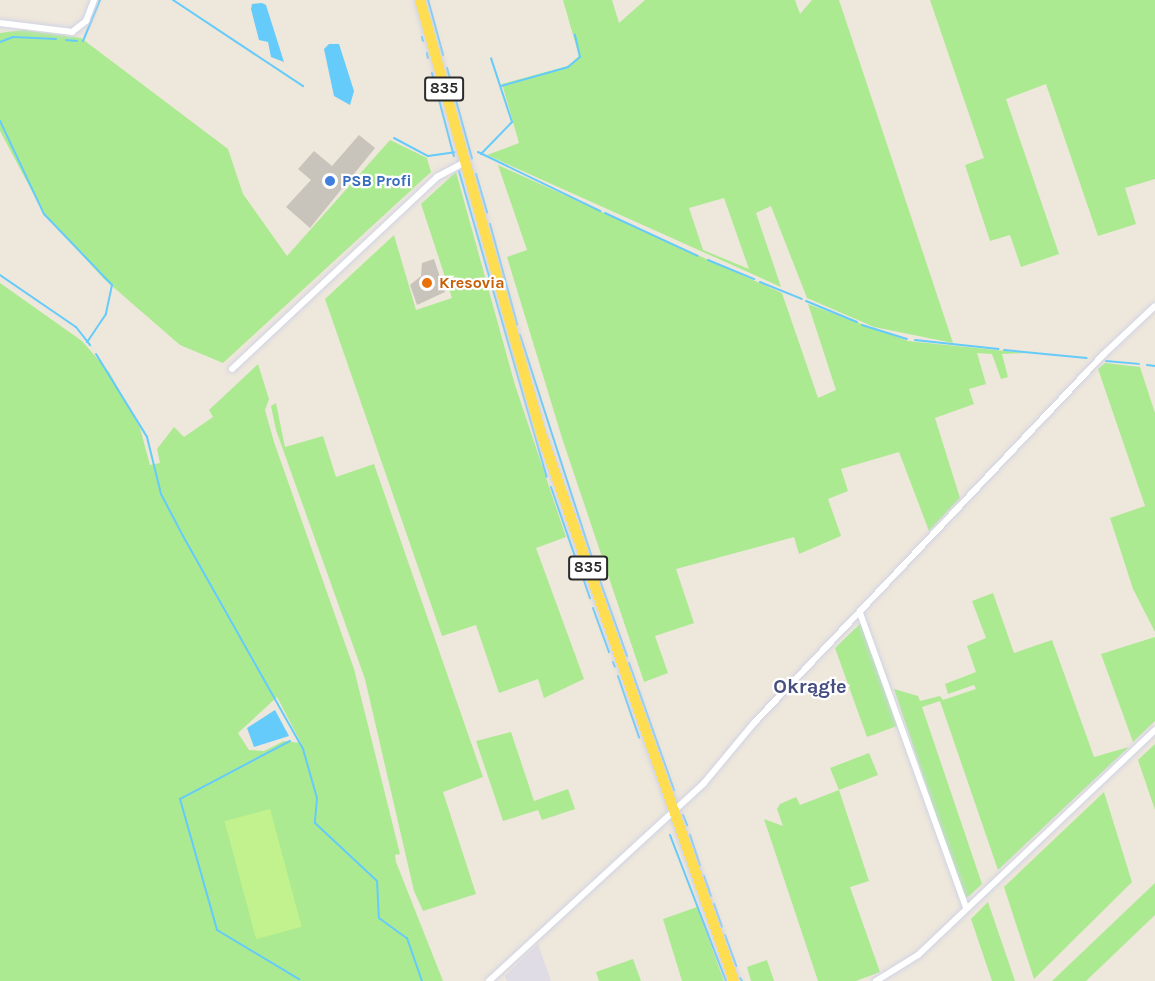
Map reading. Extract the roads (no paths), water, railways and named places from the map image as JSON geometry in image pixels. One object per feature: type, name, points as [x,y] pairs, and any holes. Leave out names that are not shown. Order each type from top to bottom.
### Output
[{"type":"main road","name":"835","points":[[420,0],[541,433],[734,981]]},
{"type":"street","points":[[0,23],[72,32],[86,21],[94,0]]},
{"type":"street","points":[[232,369],[437,177],[465,162]]},
{"type":"street","points":[[489,981],[673,810],[1103,354],[1155,306]]},
{"type":"street","points":[[860,613],[966,908]]},
{"type":"street","points":[[876,981],[907,964],[1155,730]]},
{"type":"water","points":[[252,4],[266,5],[284,62],[271,57],[268,42],[259,40],[251,9]]},
{"type":"water","points":[[329,44],[339,44],[354,91],[350,105],[334,96],[324,49]]},
{"type":"water","points":[[275,710],[289,736],[254,747],[247,728]]},
{"type":"waterway","points":[[83,41],[100,0]]},
{"type":"waterway","points":[[173,0],[303,86]]},
{"type":"waterway","points":[[428,0],[443,55]]},
{"type":"waterway","points":[[501,86],[568,67],[580,57],[575,35]]},
{"type":"waterway","points":[[0,42],[13,37],[56,39]]},
{"type":"waterway","points":[[422,37],[423,41]]},
{"type":"waterway","points":[[66,40],[77,41]]},
{"type":"waterway","points":[[427,53],[428,58]]},
{"type":"waterway","points":[[481,154],[512,122],[491,58]]},
{"type":"waterway","points":[[447,68],[472,159]]},
{"type":"waterway","points":[[432,73],[454,156]]},
{"type":"waterway","points":[[0,121],[44,214],[112,285],[106,314],[87,342]]},
{"type":"waterway","points":[[394,138],[428,156],[455,152]]},
{"type":"waterway","points":[[478,152],[600,211]]},
{"type":"waterway","points":[[459,171],[547,477]]},
{"type":"waterway","points":[[476,174],[487,212]]},
{"type":"waterway","points":[[605,213],[698,256]]},
{"type":"waterway","points":[[490,224],[517,324]]},
{"type":"waterway","points":[[708,260],[754,279]]},
{"type":"waterway","points":[[0,275],[76,327],[90,345]]},
{"type":"waterway","points":[[760,282],[802,299]]},
{"type":"waterway","points":[[806,301],[857,322]]},
{"type":"waterway","points":[[862,325],[907,339]]},
{"type":"waterway","points":[[520,335],[595,567]]},
{"type":"waterway","points":[[915,340],[999,349]]},
{"type":"waterway","points":[[1004,350],[1087,358]]},
{"type":"waterway","points":[[96,354],[147,437],[161,494],[183,536],[303,749],[317,798],[315,823],[377,881],[379,918],[407,938],[422,981]]},
{"type":"waterway","points":[[1106,361],[1139,364]]},
{"type":"waterway","points":[[1147,365],[1155,366]]},
{"type":"waterway","points":[[551,487],[576,559]]},
{"type":"waterway","points":[[580,569],[590,598]]},
{"type":"waterway","points":[[599,578],[627,656]]},
{"type":"waterway","points":[[593,608],[609,652]]},
{"type":"waterway","points":[[613,662],[615,667]]},
{"type":"waterway","points":[[629,663],[674,790]]},
{"type":"waterway","points":[[618,676],[639,737]]},
{"type":"waterway","points":[[290,741],[180,799],[217,930],[299,979]]},
{"type":"waterway","points":[[683,815],[687,825]]},
{"type":"waterway","points":[[670,835],[726,981]]},
{"type":"waterway","points":[[690,835],[700,865]]},
{"type":"waterway","points":[[704,876],[711,896]]},
{"type":"waterway","points":[[714,904],[722,927]]},
{"type":"waterway","points":[[725,935],[736,966]]},
{"type":"place","name":"PSB Profi","points":[[330,181]]},
{"type":"place","name":"Kresovia","points":[[427,283]]},
{"type":"district","name":"Okrągłe","points":[[810,686]]}]
